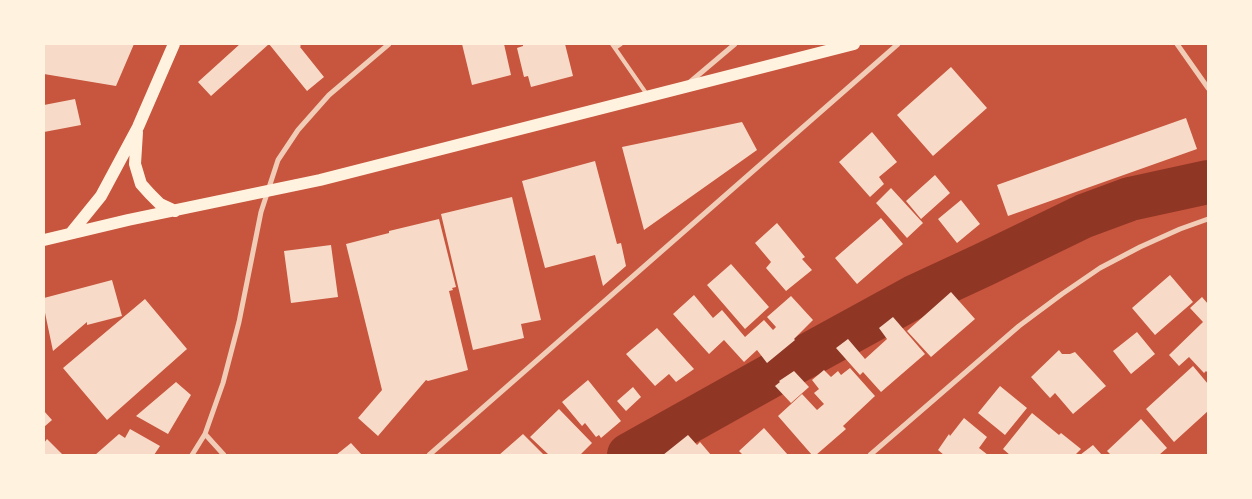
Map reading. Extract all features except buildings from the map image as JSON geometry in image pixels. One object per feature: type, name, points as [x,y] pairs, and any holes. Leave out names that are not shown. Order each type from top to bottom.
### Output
[{"type":"main road","points":[[71,234],[101,196],[138,128],[174,44]]},
{"type":"main road","points":[[44,240],[330,178],[854,44]]},
{"type":"main road","points":[[138,128],[135,164],[141,184],[160,204],[175,211]]},
{"type":"street","points":[[192,455],[205,434],[223,383],[239,322],[261,212],[278,160],[298,130],[329,95],[389,44]]},
{"type":"street","points":[[684,88],[735,44]]},
{"type":"street","points":[[428,455],[898,44]]},
{"type":"street","points":[[1176,44],[1208,88]]},
{"type":"street","points":[[870,455],[1019,326],[1062,294],[1100,268],[1140,247],[1208,219]]},
{"type":"street","points":[[205,434],[224,455]]},
{"type":"lane","points":[[612,44],[648,97]]},
{"type":"lane","points":[[615,48],[621,44]]},
{"type":"waterway","points":[[629,455],[914,297],[1084,216],[1130,199],[1208,182]]}]
